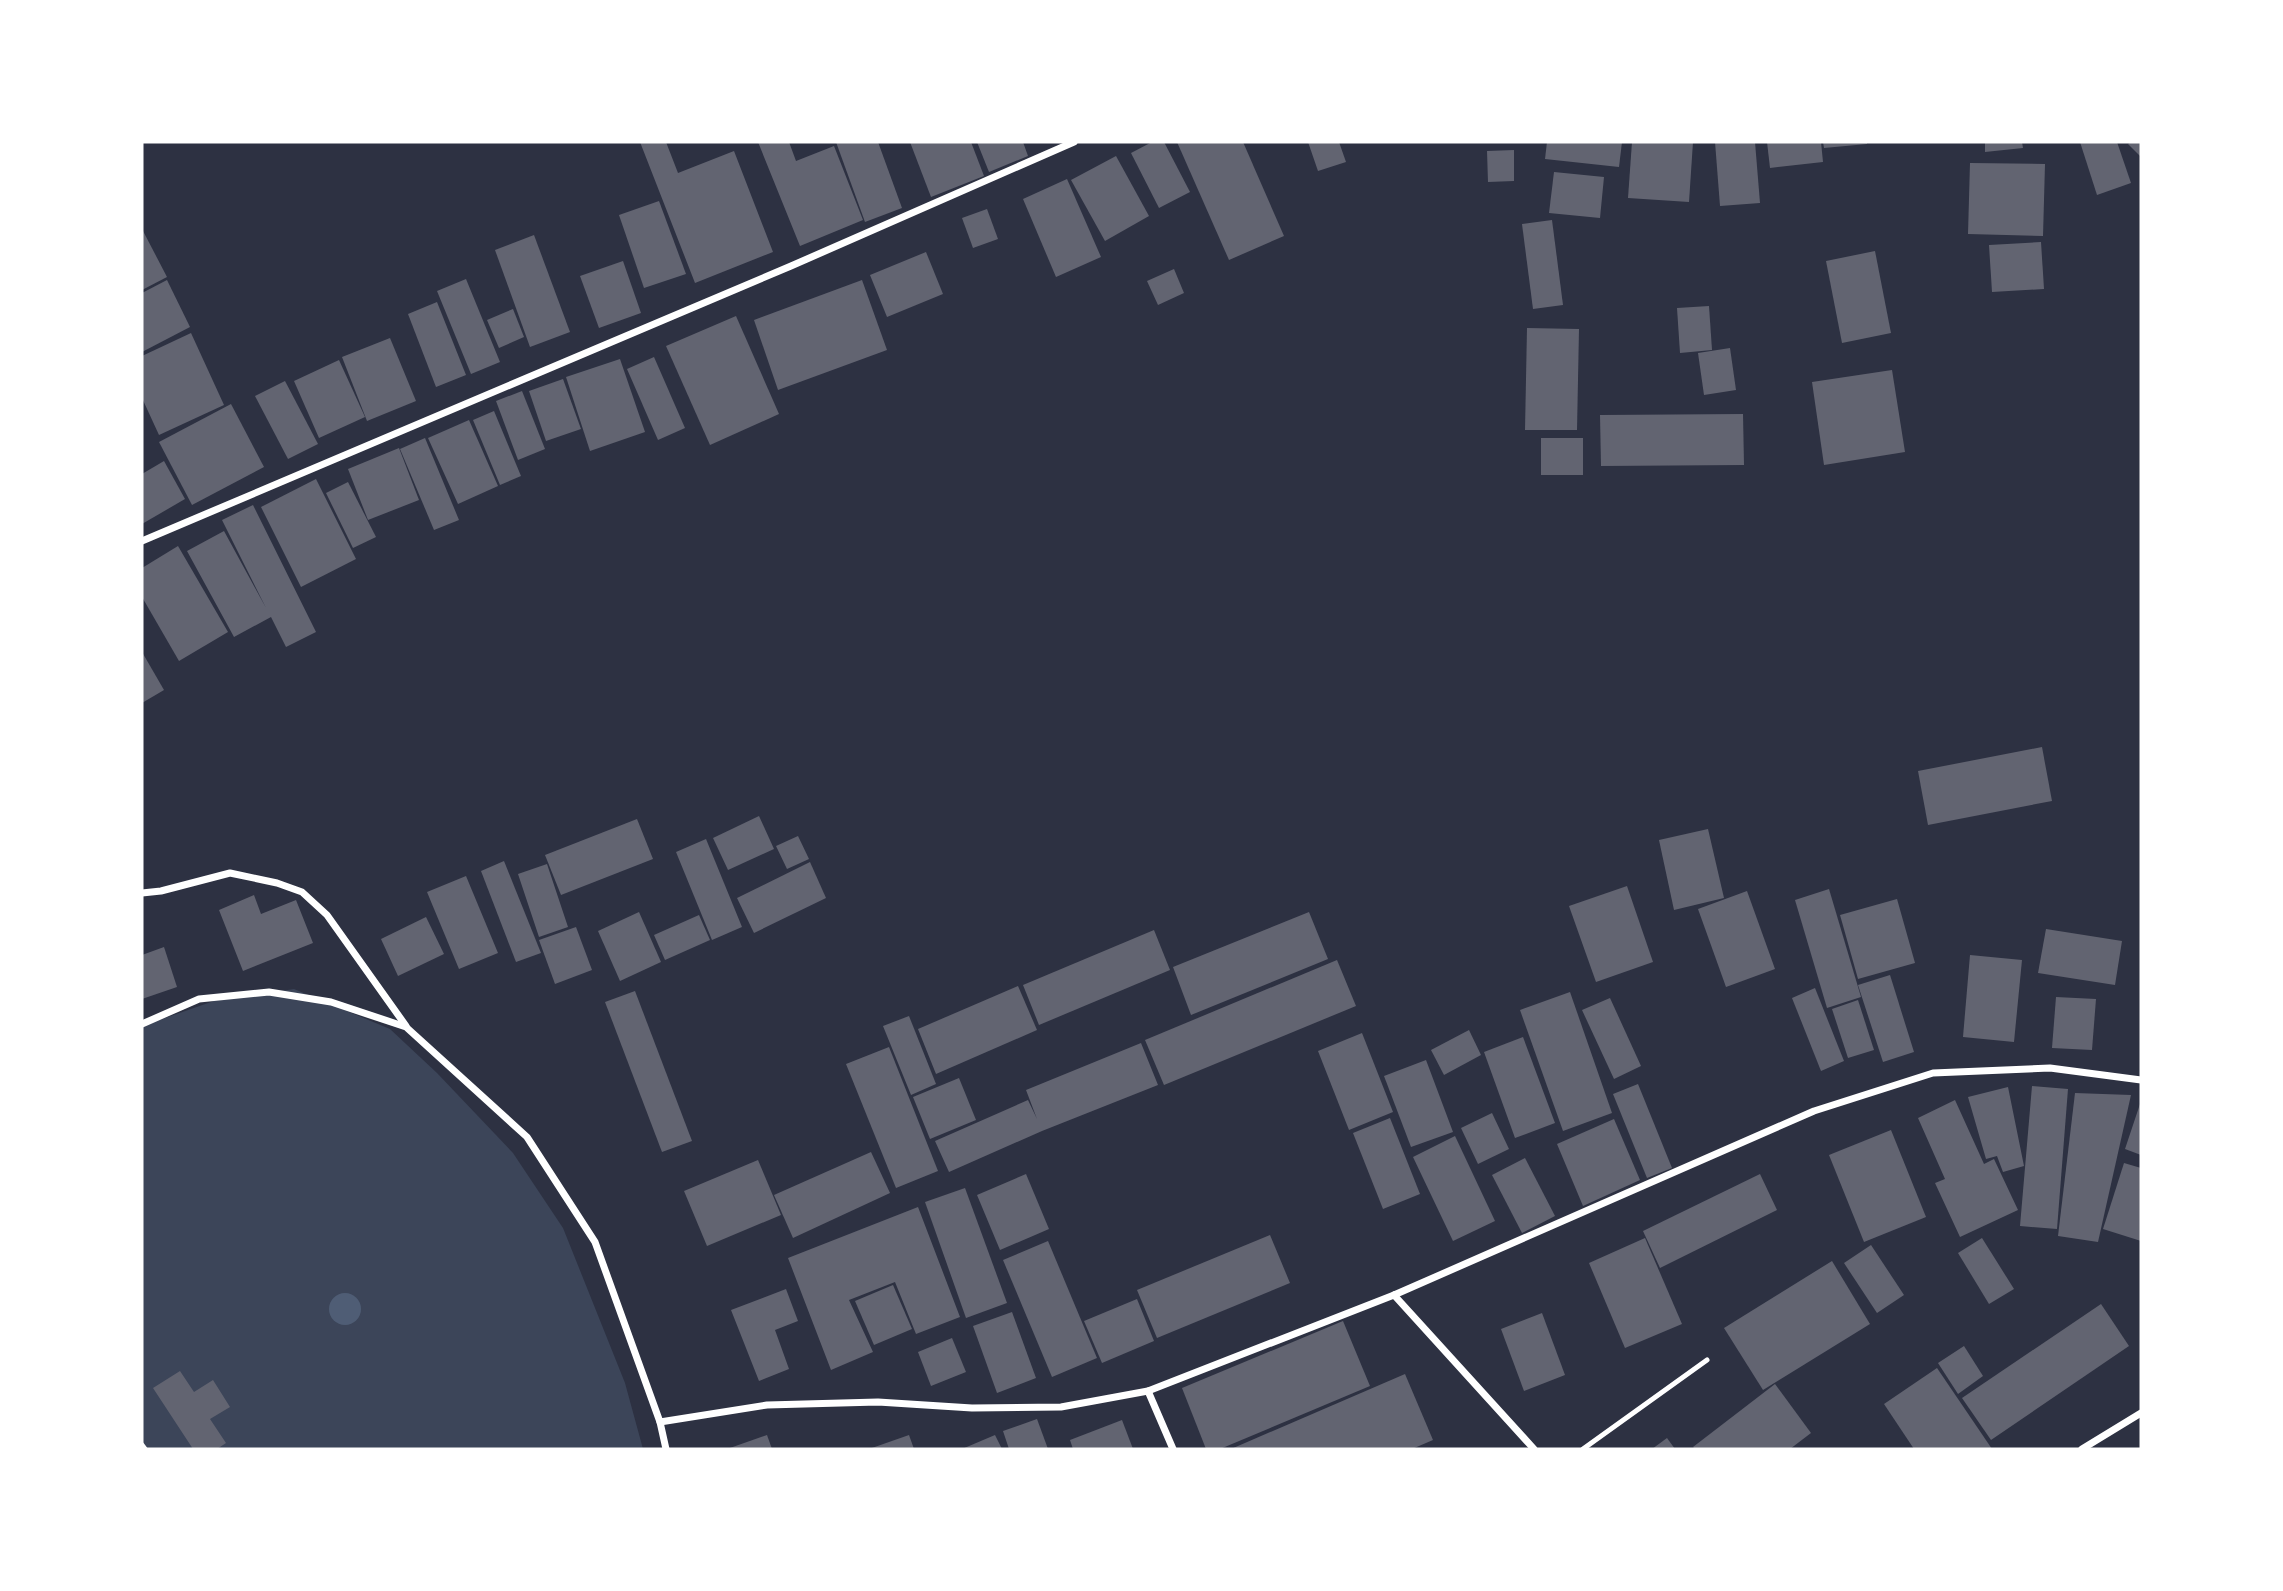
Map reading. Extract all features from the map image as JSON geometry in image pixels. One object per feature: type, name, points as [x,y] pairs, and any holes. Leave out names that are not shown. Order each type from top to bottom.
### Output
[{"type":"street","points":[[142,541],[791,266],[1074,142]]},
{"type":"street","points":[[142,893],[161,891],[230,873],[277,883],[302,892],[327,915],[406,1027],[527,1137],[595,1241],[660,1423],[666,1449]]},
{"type":"street","points":[[142,1024],[199,999],[270,992],[331,1002],[406,1027]]},
{"type":"street","points":[[660,1423],[767,1405],[878,1402],[972,1408],[1061,1407],[1148,1391],[1394,1295],[1814,1111],[1933,1073],[2050,1068],[2141,1080]]},
{"type":"street","points":[[1394,1295],[1534,1449]]},
{"type":"street","points":[[1148,1391],[1173,1449]]},
{"type":"street","points":[[2082,1449],[2141,1413]]},
{"type":"lane","points":[[1583,1449],[1707,1360]]},
{"type":"lane","points":[[142,1445],[145,1449]]},
{"type":"shaded area","points":[[294,989],[390,1029],[437,1073],[513,1153],[563,1228],[625,1383],[643,1449],[142,1449],[142,1026],[214,1001]]},
{"type":"shaded area","points":[[345,1293],[357,1297],[361,1309],[357,1321],[345,1325],[333,1321],[329,1309],[333,1297]]},
{"type":"building","points":[[640,142],[666,142],[678,173],[734,151],[773,252],[695,283]]},
{"type":"building","points":[[758,142],[789,142],[796,161],[834,146],[863,220],[800,246]]},
{"type":"building","points":[[836,142],[878,142],[902,208],[865,222]]},
{"type":"building","points":[[910,142],[971,142],[984,176],[931,197]]},
{"type":"building","points":[[977,142],[1023,142],[1028,156],[989,172]]},
{"type":"building","points":[[1152,142],[1164,142],[1190,192],[1159,208],[1131,153]]},
{"type":"building","points":[[1177,142],[1243,142],[1284,236],[1229,260]]},
{"type":"building","points":[[1308,142],[1339,142],[1346,162],[1318,171]]},
{"type":"building","points":[[1547,142],[1622,142],[1619,167],[1545,159]]},
{"type":"building","points":[[1632,142],[1693,142],[1689,202],[1628,198]]},
{"type":"building","points":[[1715,142],[1755,142],[1760,203],[1720,206]]},
{"type":"building","points":[[1767,142],[1821,142],[1823,162],[1770,168]]},
{"type":"building","points":[[1823,142],[1867,142],[1867,144],[1824,148]]},
{"type":"building","points":[[1985,142],[2022,142],[2023,148],[1985,152]]},
{"type":"building","points":[[2080,142],[2117,142],[2131,183],[2097,195]]},
{"type":"building","points":[[2141,142],[2141,157],[2128,144]]},
{"type":"building","points":[[1514,150],[1514,181],[1488,182],[1487,151]]},
{"type":"building","points":[[1116,156],[1149,216],[1105,241],[1071,180]]},
{"type":"building","points":[[1970,163],[2045,164],[2043,236],[1968,234]]},
{"type":"building","points":[[1554,172],[1604,177],[1600,218],[1549,213]]},
{"type":"building","points":[[1067,179],[1101,257],[1056,277],[1023,199]]},
{"type":"building","points":[[659,201],[686,274],[644,288],[619,215]]},
{"type":"building","points":[[987,209],[998,239],[973,248],[962,218]]},
{"type":"building","points":[[1552,220],[1563,305],[1533,309],[1522,224]]},
{"type":"building","points":[[142,229],[167,277],[142,290]]},
{"type":"building","points":[[534,235],[570,332],[530,347],[495,250]]},
{"type":"building","points":[[2041,242],[2044,289],[1992,292],[1989,245]]},
{"type":"building","points":[[1875,251],[1891,333],[1842,343],[1826,261]]},
{"type":"building","points":[[926,252],[943,294],[887,317],[870,275]]},
{"type":"building","points":[[623,261],[641,313],[599,328],[580,276]]},
{"type":"building","points":[[1174,269],[1184,293],[1158,305],[1147,281]]},
{"type":"building","points":[[466,279],[500,362],[471,374],[437,291]]},
{"type":"building","points":[[167,280],[190,327],[142,352],[142,293]]},
{"type":"building","points":[[862,280],[887,350],[778,390],[754,320]]},
{"type":"building","points":[[437,302],[466,375],[436,387],[408,314]]},
{"type":"building","points":[[1709,306],[1712,350],[1680,353],[1677,308]]},
{"type":"building","points":[[513,309],[524,337],[499,348],[487,320]]},
{"type":"building","points":[[736,316],[779,414],[710,445],[666,346]]},
{"type":"building","points":[[1527,328],[1579,329],[1577,430],[1525,430]]},
{"type":"building","points":[[191,333],[224,405],[159,435],[142,398],[142,356]]},
{"type":"building","points":[[390,338],[416,401],[367,421],[342,357]]},
{"type":"building","points":[[1730,348],[1736,390],[1704,395],[1698,353]]},
{"type":"building","points":[[654,357],[685,428],[658,440],[627,369]]},
{"type":"building","points":[[620,359],[645,432],[590,451],[566,377]]},
{"type":"building","points":[[339,360],[365,417],[319,438],[294,381]]},
{"type":"building","points":[[1892,370],[1905,452],[1824,465],[1812,382]]},
{"type":"building","points":[[563,379],[581,429],[546,441],[529,391]]},
{"type":"building","points":[[285,381],[318,444],[288,459],[255,396]]},
{"type":"building","points":[[522,391],[545,449],[518,460],[496,401]]},
{"type":"building","points":[[231,404],[264,467],[192,505],[159,442]]},
{"type":"building","points":[[494,411],[521,476],[500,485],[473,420]]},
{"type":"building","points":[[1743,414],[1744,465],[1601,466],[1600,415]]},
{"type":"building","points":[[469,420],[498,486],[458,504],[428,438]]},
{"type":"building","points":[[425,438],[459,520],[434,530],[400,449]]},
{"type":"building","points":[[1541,438],[1583,438],[1583,475],[1541,475]]},
{"type":"building","points":[[399,448],[419,500],[368,520],[348,469]]},
{"type":"building","points":[[164,461],[185,499],[142,524],[142,474]]},
{"type":"building","points":[[316,479],[356,559],[301,587],[261,507]]},
{"type":"building","points":[[348,482],[376,537],[353,548],[326,493]]},
{"type":"building","points":[[253,505],[316,632],[286,647],[271,617],[234,637],[187,551],[224,531],[266,608],[222,520]]},
{"type":"building","points":[[178,546],[228,632],[179,661],[142,597],[142,568]]},
{"type":"building","points":[[142,652],[164,690],[142,703]]},
{"type":"building","points":[[2042,747],[2052,801],[1928,825],[1918,771]]},
{"type":"building","points":[[759,816],[774,849],[728,870],[713,838]]},
{"type":"building","points":[[637,819],[653,859],[561,895],[545,855]]},
{"type":"building","points":[[1708,829],[1724,898],[1674,910],[1659,840]]},
{"type":"building","points":[[798,836],[809,859],[787,869],[776,846]]},
{"type":"building","points":[[706,839],[742,927],[712,940],[676,852]]},
{"type":"building","points":[[504,861],[541,953],[516,962],[481,871]]},
{"type":"building","points":[[810,862],[826,898],[754,933],[737,898]]},
{"type":"building","points":[[547,864],[568,927],[539,937],[518,874]]},
{"type":"building","points":[[466,876],[498,953],[459,969],[427,892]]},
{"type":"building","points":[[1627,886],[1653,962],[1596,982],[1569,906]]},
{"type":"building","points":[[1829,889],[1861,997],[1827,1008],[1795,900]]},
{"type":"building","points":[[1747,891],[1775,969],[1726,987],[1698,909]]},
{"type":"building","points":[[254,895],[261,914],[296,900],[313,943],[243,971],[219,910]]},
{"type":"building","points":[[1897,899],[1915,963],[1858,979],[1840,915]]},
{"type":"building","points":[[639,912],[661,962],[620,981],[598,931]]},
{"type":"building","points":[[1309,912],[1328,959],[1191,1015],[1173,967]]},
{"type":"building","points":[[699,915],[710,940],[665,960],[654,935]]},
{"type":"building","points":[[426,917],[444,954],[398,976],[381,939]]},
{"type":"building","points":[[576,927],[592,970],[555,984],[539,940]]},
{"type":"building","points":[[2046,929],[2122,941],[2115,985],[2038,973]]},
{"type":"building","points":[[1154,930],[1170,970],[1039,1025],[1023,985]]},
{"type":"building","points":[[164,947],[177,987],[142,999],[142,955]]},
{"type":"building","points":[[1970,955],[2022,960],[2014,1042],[1963,1037]]},
{"type":"building","points":[[1337,960],[1356,1006],[1164,1085],[1145,1040]]},
{"type":"building","points":[[1890,975],[1914,1052],[1883,1062],[1858,985]]},
{"type":"building","points":[[1018,986],[1037,1030],[936,1074],[918,1029]]},
{"type":"building","points":[[1815,988],[1844,1061],[1821,1071],[1792,998]]},
{"type":"building","points":[[635,991],[692,1141],[662,1152],[605,1002]]},
{"type":"building","points":[[1570,992],[1612,1113],[1563,1131],[1520,1010]]},
{"type":"building","points":[[2056,997],[2096,999],[2092,1050],[2052,1048]]},
{"type":"building","points":[[1610,998],[1641,1066],[1614,1079],[1582,1010]]},
{"type":"building","points":[[1858,1000],[1874,1050],[1848,1058],[1832,1009]]},
{"type":"building","points":[[909,1016],[936,1084],[911,1095],[883,1026]]},
{"type":"building","points":[[1469,1030],[1481,1055],[1444,1075],[1431,1050]]},
{"type":"building","points":[[1362,1033],[1393,1112],[1349,1130],[1318,1051]]},
{"type":"building","points":[[1523,1037],[1555,1123],[1515,1138],[1484,1052]]},
{"type":"building","points":[[1141,1043],[1158,1085],[1042,1131],[949,1172],[935,1141],[1028,1100],[1037,1119],[1026,1090]]},
{"type":"building","points":[[889,1047],[938,1171],[896,1188],[846,1064]]},
{"type":"building","points":[[1426,1060],[1453,1132],[1411,1147],[1384,1076]]},
{"type":"building","points":[[959,1078],[976,1120],[930,1139],[913,1097]]},
{"type":"building","points":[[1638,1084],[1672,1168],[1647,1178],[1613,1094]]},
{"type":"building","points":[[2032,1086],[2068,1089],[2057,1229],[2020,1226]]},
{"type":"building","points":[[2008,1087],[2024,1166],[2003,1172],[1997,1156],[1986,1159],[1968,1097]]},
{"type":"building","points":[[2075,1093],[2131,1095],[2098,1242],[2058,1236]]},
{"type":"building","points":[[1955,1100],[1984,1164],[1994,1159],[2018,1210],[1960,1237],[1935,1183],[1945,1179],[1918,1118]]},
{"type":"building","points":[[2141,1101],[2141,1155],[2125,1149]]},
{"type":"building","points":[[1492,1113],[1509,1149],[1478,1164],[1461,1128]]},
{"type":"building","points":[[1390,1118],[1420,1194],[1383,1209],[1353,1133]]},
{"type":"building","points":[[1614,1119],[1640,1180],[1583,1206],[1557,1144]]},
{"type":"building","points":[[1891,1130],[1926,1217],[1864,1242],[1829,1155]]},
{"type":"building","points":[[1455,1136],[1495,1221],[1453,1241],[1413,1157]]},
{"type":"building","points":[[871,1152],[890,1193],[793,1238],[774,1195]]},
{"type":"building","points":[[1525,1158],[1555,1216],[1522,1233],[1492,1175]]},
{"type":"building","points":[[758,1160],[781,1215],[707,1246],[684,1191]]},
{"type":"building","points":[[2124,1163],[2141,1168],[2141,1241],[2103,1229]]},
{"type":"building","points":[[1026,1174],[1049,1229],[1000,1250],[977,1195]]},
{"type":"building","points":[[1760,1174],[1777,1210],[1660,1268],[1643,1231]]},
{"type":"building","points":[[965,1188],[1007,1303],[966,1318],[925,1202]]},
{"type":"building","points":[[918,1207],[960,1317],[916,1334],[895,1282],[849,1300],[873,1352],[831,1370],[788,1258]]},
{"type":"building","points":[[1270,1235],[1290,1283],[1157,1338],[1137,1290]]},
{"type":"building","points":[[1645,1238],[1682,1324],[1625,1348],[1589,1263]]},
{"type":"building","points":[[1982,1238],[2014,1289],[1989,1304],[1958,1253]]},
{"type":"building","points":[[1048,1241],[1097,1358],[1052,1377],[1003,1260]]},
{"type":"building","points":[[1871,1245],[1904,1295],[1877,1313],[1844,1263]]},
{"type":"building","points":[[1832,1261],[1870,1324],[1763,1390],[1724,1328]]},
{"type":"building","points":[[893,1285],[912,1329],[874,1345],[855,1301]]},
{"type":"building","points":[[786,1289],[798,1321],[775,1330],[789,1369],[759,1381],[731,1310]]},
{"type":"building","points":[[1137,1299],[1154,1341],[1102,1363],[1084,1321]]},
{"type":"building","points":[[2101,1304],[2129,1346],[1991,1440],[1962,1398]]},
{"type":"building","points":[[1012,1312],[1036,1378],[997,1393],[973,1326]]},
{"type":"building","points":[[1542,1313],[1565,1375],[1524,1391],[1501,1329]]},
{"type":"building","points":[[1343,1321],[1370,1386],[1220,1449],[1206,1449],[1182,1388]]},
{"type":"building","points":[[952,1338],[966,1372],[931,1386],[918,1352]]},
{"type":"building","points":[[1964,1346],[1983,1376],[1958,1394],[1938,1363]]},
{"type":"building","points":[[1937,1368],[1992,1449],[1914,1449],[1884,1404]]},
{"type":"building","points":[[180,1371],[194,1392],[213,1380],[230,1407],[210,1419],[226,1443],[217,1449],[193,1449],[153,1388]]},
{"type":"building","points":[[1405,1374],[1433,1440],[1412,1449],[1231,1449]]},
{"type":"building","points":[[1775,1384],[1811,1433],[1790,1449],[1693,1447]]},
{"type":"building","points":[[1037,1419],[1048,1449],[1009,1449],[1003,1431]]},
{"type":"building","points":[[1122,1420],[1133,1449],[1073,1449],[1070,1440]]},
{"type":"building","points":[[767,1435],[772,1449],[727,1449]]},
{"type":"building","points":[[909,1435],[914,1449],[869,1449]]},
{"type":"building","points":[[995,1435],[1002,1449],[962,1449]]},
{"type":"building","points":[[1667,1438],[1675,1449],[1652,1449]]}]
